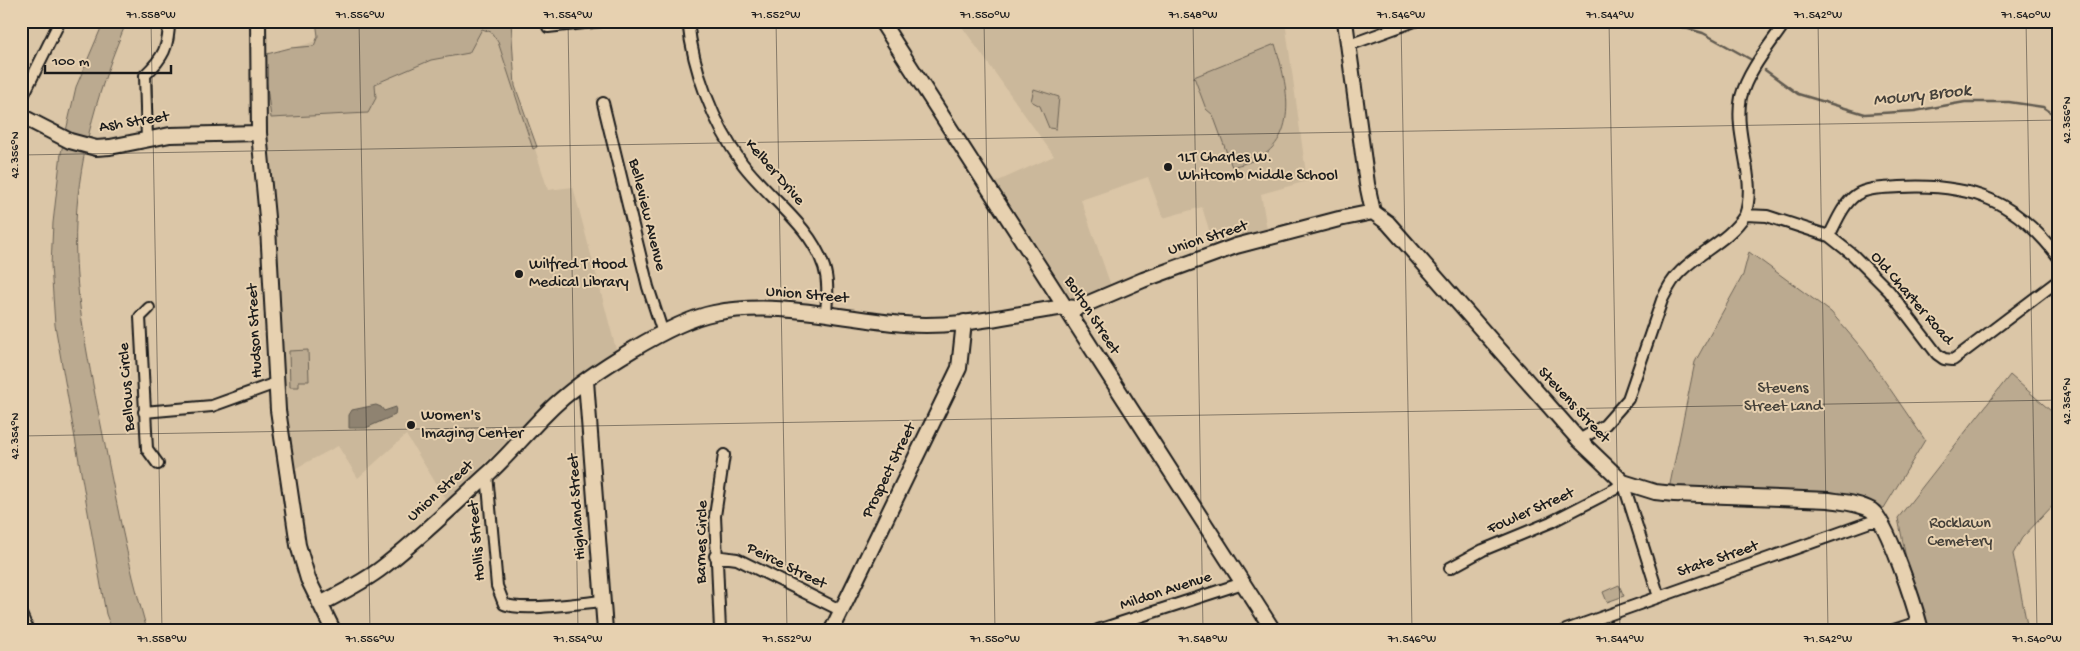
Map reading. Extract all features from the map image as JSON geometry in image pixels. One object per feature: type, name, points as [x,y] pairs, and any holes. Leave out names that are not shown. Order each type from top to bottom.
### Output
[{"type":"street","points":[[21,100],[60,21]]},
{"type":"street","points":[[147,140],[145,75],[161,60],[169,36],[169,21]]},
{"type":"street","name":"Hudson Street","points":[[258,21],[259,133],[268,228],[276,383],[298,545],[308,579],[333,630]]},
{"type":"street","points":[[548,27],[602,21]]},
{"type":"street","name":"Kelber Drive","points":[[688,21],[694,59],[731,146],[755,179],[808,235],[818,251],[825,268],[828,288],[826,313]]},
{"type":"street","name":"Bolton Street","points":[[881,21],[1273,630]]},
{"type":"street","points":[[1345,21],[1367,184],[1373,212]]},
{"type":"street","points":[[1349,44],[1415,21]]},
{"type":"street","points":[[1579,440],[1605,425],[1628,400],[1662,300],[1679,272],[1735,229],[1745,215],[1748,204],[1748,190],[1739,123],[1741,97],[1753,71],[1786,21]]},
{"type":"street","name":"Belleview Avenue","points":[[603,103],[648,287],[663,333]]},
{"type":"street","name":"Ash Street","points":[[21,116],[70,141],[86,146],[110,147],[192,133],[259,133]]},
{"type":"street","points":[[1828,236],[1851,199],[1858,194],[1882,188],[1916,186],[1950,188],[1972,193],[2011,210],[2028,222],[2059,258]]},
{"type":"street","name":"Union Street","points":[[320,604],[383,567],[487,474],[558,402],[586,381],[663,333],[713,313],[759,309],[826,313],[904,324],[964,322],[1065,307],[1077,308],[1142,280],[1236,246],[1373,212]]},
{"type":"street","name":"Stevens Street","points":[[1373,212],[1388,223],[1579,440],[1624,482],[1655,492],[1799,498],[1850,503],[1871,510],[1881,522],[1890,541],[1920,626]]},
{"type":"street","name":"Old Charter Road","points":[[1745,215],[1767,216],[1828,236],[1853,255],[1889,291],[1937,354],[1944,359],[1953,360],[2059,280]]},
{"type":"street","name":"Bellows Circle","points":[[148,308],[140,317],[144,412],[147,449],[158,464]]},
{"type":"street","name":"Prospect Street","points":[[832,630],[959,368],[964,322]]},
{"type":"street","name":"Highland Street","points":[[586,381],[605,630]]},
{"type":"street","points":[[144,412],[212,406],[276,383]]},
{"type":"street","name":"Barnes Circle","points":[[720,630],[716,516],[724,455]]},
{"type":"street","name":"Hollis Street","points":[[487,474],[497,586],[504,604],[510,607],[525,607],[603,601]]},
{"type":"street","points":[[1624,482],[1659,597]]},
{"type":"street","name":"Fowler Street","points":[[1450,568],[1483,550],[1551,522],[1615,489],[1624,482]]},
{"type":"street","name":"State Street","points":[[1566,630],[1870,522],[1881,522]]},
{"type":"street","name":"Peirce Street","points":[[716,556],[737,559],[842,611]]},
{"type":"street","name":"Mildon Avenue","points":[[1098,630],[1243,584]]},
{"type":"street","points":[[21,614],[28,630]]},
{"type":"street","points":[[1894,630],[1920,626]]},
{"type":"shaded area","points":[[374,21],[506,21],[508,73],[522,108],[548,190],[573,187],[617,353],[547,401],[447,501],[406,435],[358,478],[338,446],[294,469],[286,430],[260,60]]},
{"type":"shaded area","name":"1LT Charles W. Whitcomb Middle School","points":[[958,21],[1285,21],[1307,181],[1261,194],[1267,230],[1214,246],[1202,207],[1163,218],[1148,177],[1081,200],[1111,286],[1077,300],[1071,299],[996,182],[1054,156]]},
{"type":"shaded area","points":[[376,405],[384,411],[396,407],[395,415],[366,428],[349,428],[349,415],[352,410]]},
{"type":"green space","points":[[104,21],[127,21],[108,69],[92,119],[81,170],[76,222],[77,272],[82,321],[95,395],[127,552],[147,630],[112,630],[106,614],[55,325],[51,265],[53,223],[61,153],[76,87]]},
{"type":"green space","points":[[316,21],[511,21],[515,86],[537,147],[533,149],[498,42],[491,32],[482,29],[469,53],[431,60],[375,84],[376,98],[368,113],[271,118],[263,55],[290,48],[314,46],[318,36]]},
{"type":"green space","points":[[1275,44],[1286,89],[1287,105],[1281,134],[1273,146],[1261,157],[1232,167],[1213,115],[1206,109],[1194,77]]},
{"type":"green space","points":[[1034,89],[1059,97],[1056,129],[1049,128],[1040,106],[1031,101]]},
{"type":"green space","name":"Stevens Street Land","points":[[1749,252],[1831,312],[1864,351],[1925,440],[1884,508],[1867,500],[1847,496],[1669,489],[1695,362],[1743,275]]},
{"type":"green space","points":[[308,350],[309,381],[299,381],[299,387],[290,387],[289,351]]},
{"type":"green space","name":"Rocklawn Cemetery","points":[[2010,375],[2059,418],[2059,499],[2022,538],[2013,554],[2028,630],[1929,630],[1909,573],[1898,518]]},
{"type":"green space","points":[[1619,585],[1624,596],[1607,602],[1603,592]]},
{"type":"waterway","name":"Mowry Brook","points":[[1660,21],[1703,33],[1750,59]]},
{"type":"waterway","name":"Mowry Brook","points":[[1765,70],[1798,94],[1865,114],[1915,111],[1965,102],[2009,102],[2043,107],[2059,118]]},
{"type":"place","name":"1LT Charles W. Whitcomb Middle School","points":[[1168,167]]},
{"type":"place","name":"Wilfred T Hood Medical Library","points":[[519,274]]},
{"type":"place","name":"Women's Imaging Center","points":[[411,425]]}]
